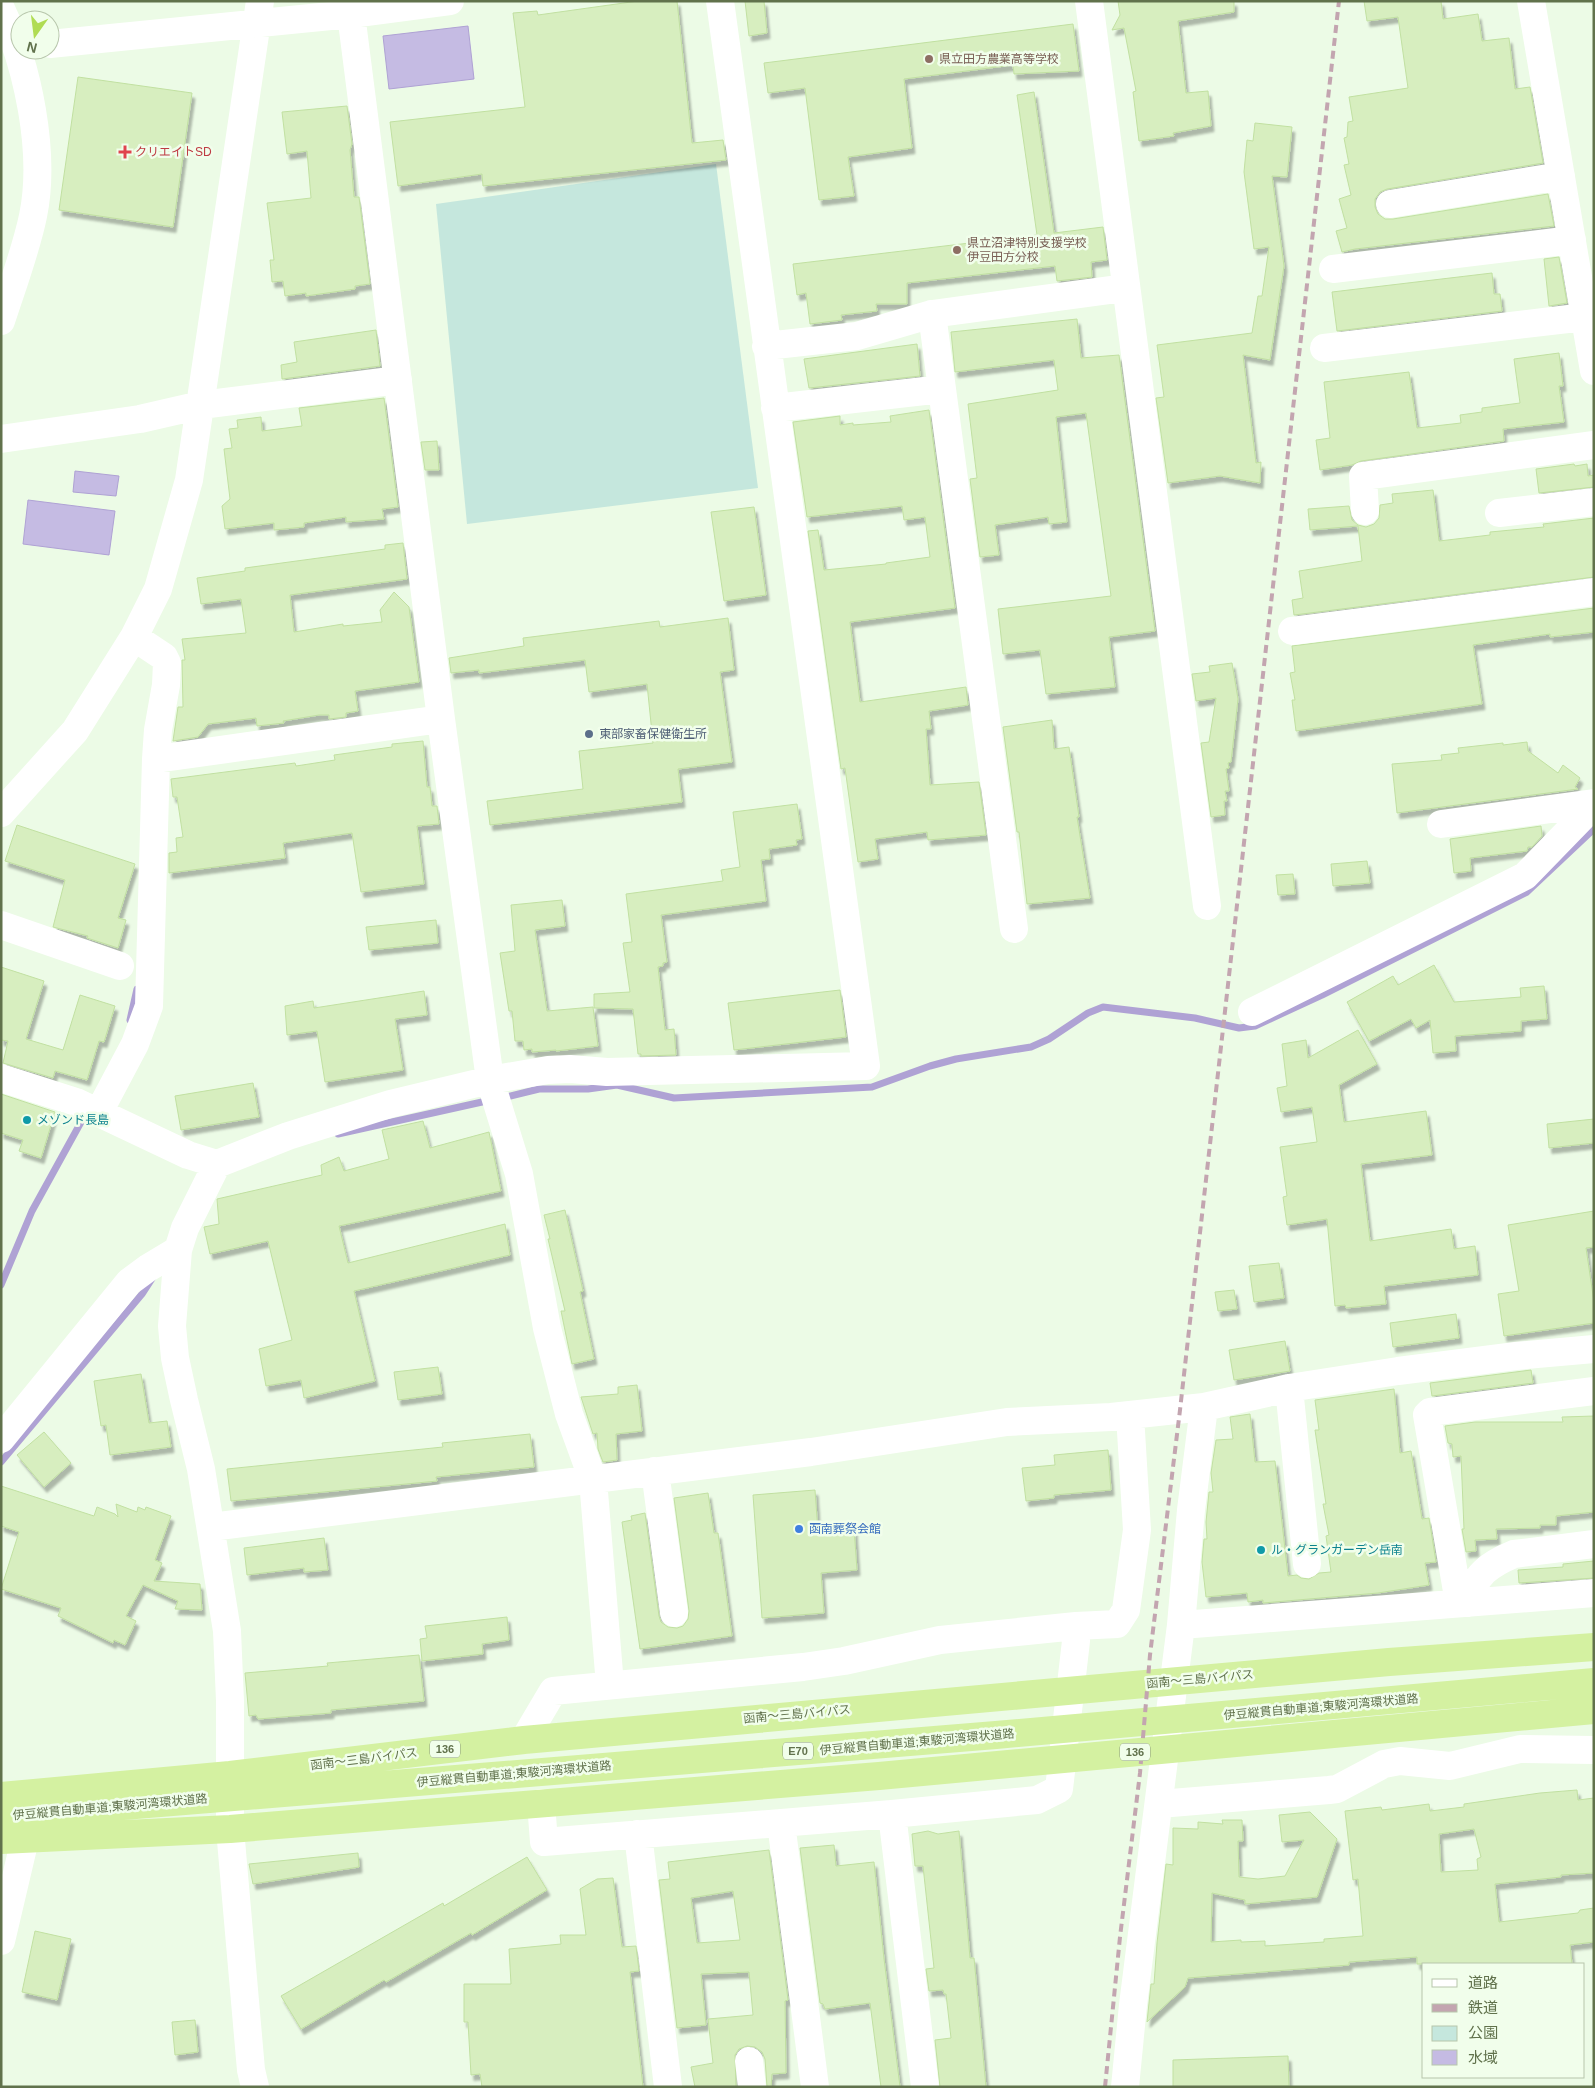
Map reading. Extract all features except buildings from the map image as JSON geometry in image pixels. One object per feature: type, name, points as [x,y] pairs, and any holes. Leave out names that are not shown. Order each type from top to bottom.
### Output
[{"type":"highway","name":"函南～三島バイパス","points":[[1,1796],[230,1775],[524,1740],[1389,1662],[1594,1647]]},
{"type":"highway","name":"伊豆縦貫自動車道;東駿河湾環状道路","points":[[1,1816],[996,1736],[1594,1682]]},
{"type":"highway","name":"136","points":[[13,1839],[230,1829],[879,1776],[1594,1710]]},
{"type":"street","points":[[60,42],[259,12],[351,14],[450,1]]},
{"type":"street","points":[[1,1078],[76,1102],[188,1155],[217,1164],[288,1136],[390,1104],[490,1080],[548,1070],[570,1069],[607,1072],[866,1066],[720,1]]},
{"type":"street","points":[[1089,1],[1207,906]]},
{"type":"street","points":[[1531,1],[1594,371]]},
{"type":"street","points":[[1,9],[10,28]]},
{"type":"street","points":[[1,813],[75,730],[134,637],[158,589],[189,480],[259,12]]},
{"type":"street","points":[[351,14],[441,719],[490,1080],[519,1174],[547,1328],[569,1414],[592,1480],[610,1685]]},
{"type":"street","points":[[1,321],[33,216],[37,175],[38,156],[30,96],[21,60]]},
{"type":"street","points":[[1390,204],[1561,176]]},
{"type":"street","points":[[1333,269],[1572,240]]},
{"type":"street","points":[[766,346],[857,336],[932,314],[1125,288]]},
{"type":"street","points":[[932,314],[1014,929]]},
{"type":"street","points":[[1324,348],[1585,317]]},
{"type":"street","points":[[1,438],[140,419],[201,406],[398,380]]},
{"type":"street","points":[[775,408],[942,389]]},
{"type":"street","points":[[1365,512],[1363,476],[1594,445]]},
{"type":"street","points":[[1499,513],[1594,502]]},
{"type":"street","points":[[1292,631],[1594,592]]},
{"type":"street","points":[[99,1112],[135,1044],[149,1006],[156,759],[167,663],[164,657],[134,637]]},
{"type":"street","points":[[156,759],[441,719]]},
{"type":"street","points":[[1441,824],[1594,804]]},
{"type":"street","points":[[1252,1012],[1525,876],[1594,804]]},
{"type":"street","points":[[1,925],[120,966]]},
{"type":"street","points":[[217,1164],[185,1228],[178,1250],[172,1326],[175,1358],[201,1470],[227,1631],[230,1701],[230,1829],[251,2070],[255,2087]]},
{"type":"street","points":[[1,1439],[129,1282],[178,1250]]},
{"type":"street","points":[[211,1527],[811,1452],[1007,1422],[1130,1415],[1204,1407],[1289,1388],[1496,1358],[1594,1349]]},
{"type":"street","points":[[1289,1388],[1308,1564]]},
{"type":"street","points":[[1464,1603],[1428,1415],[1430,1412],[1594,1391]]},
{"type":"street","points":[[1125,2087],[1133,2005],[1181,1625],[1191,1510],[1204,1407]]},
{"type":"street","points":[[524,1740],[553,1691],[812,1666],[940,1640],[1076,1626],[1117,1624],[1126,1610],[1137,1530],[1130,1415]]},
{"type":"street","points":[[655,1471],[674,1613]]},
{"type":"street","points":[[1464,1603],[1474,1582],[1489,1567],[1514,1554],[1594,1544]]},
{"type":"street","points":[[1181,1625],[1594,1593]]},
{"type":"street","points":[[541,1803],[544,1842],[892,1814],[1038,1800],[1059,1789],[1076,1641],[1076,1626]]},
{"type":"street","points":[[1159,1804],[1337,1789],[1384,1764],[1400,1761],[1450,1766],[1520,1749],[1594,1750]]},
{"type":"street","points":[[892,1814],[924,2087]]},
{"type":"street","points":[[781,1823],[815,2087]]},
{"type":"street","points":[[638,1834],[668,2087]]},
{"type":"street","points":[[1,1941],[13,1839]]},
{"type":"green space","points":[[716,164],[758,488],[467,524],[436,204]]},
{"type":"water","points":[[468,26],[474,79],[389,89],[383,36]]},
{"type":"water","points":[[75,471],[119,476],[116,496],[73,492]]},
{"type":"water","points":[[28,500],[115,511],[109,555],[23,544]]},
{"type":"waterway","points":[[502,1098],[539,1089],[588,1089],[617,1085],[674,1098],[872,1087],[930,1066],[956,1059],[1031,1047],[1049,1039],[1088,1013],[1103,1007],[1195,1018],[1239,1028],[1255,1026],[1322,995],[1527,892],[1594,829]]},
{"type":"waterway","points":[[130,1020],[137,989]]},
{"type":"waterway","points":[[338,1134],[491,1100]]},
{"type":"waterway","points":[[1,1285],[32,1211],[86,1113]]},
{"type":"waterway","points":[[1,1462],[142,1294],[153,1277]]},
{"type":"railway","points":[[1105,2087],[1120,1937],[1140,1773],[1150,1655],[1180,1410],[1339,1]]},
{"type":"place","name":"県立田方農業高等学校","points":[[929,59]]},
{"type":"place","name":"クリエイトSD","points":[[125,152]]},
{"type":"place","name":"県立沼津特別支援学校 伊豆田方分校","points":[[957,250]]},
{"type":"place","name":"東部家畜保健衛生所","points":[[589,734]]},
{"type":"place","name":"メゾンド長島","points":[[27,1120]]},
{"type":"place","name":"函南葬祭会館","points":[[799,1529]]},
{"type":"place","name":"ル・グランガーデン岳南","points":[[1261,1550]]}]
